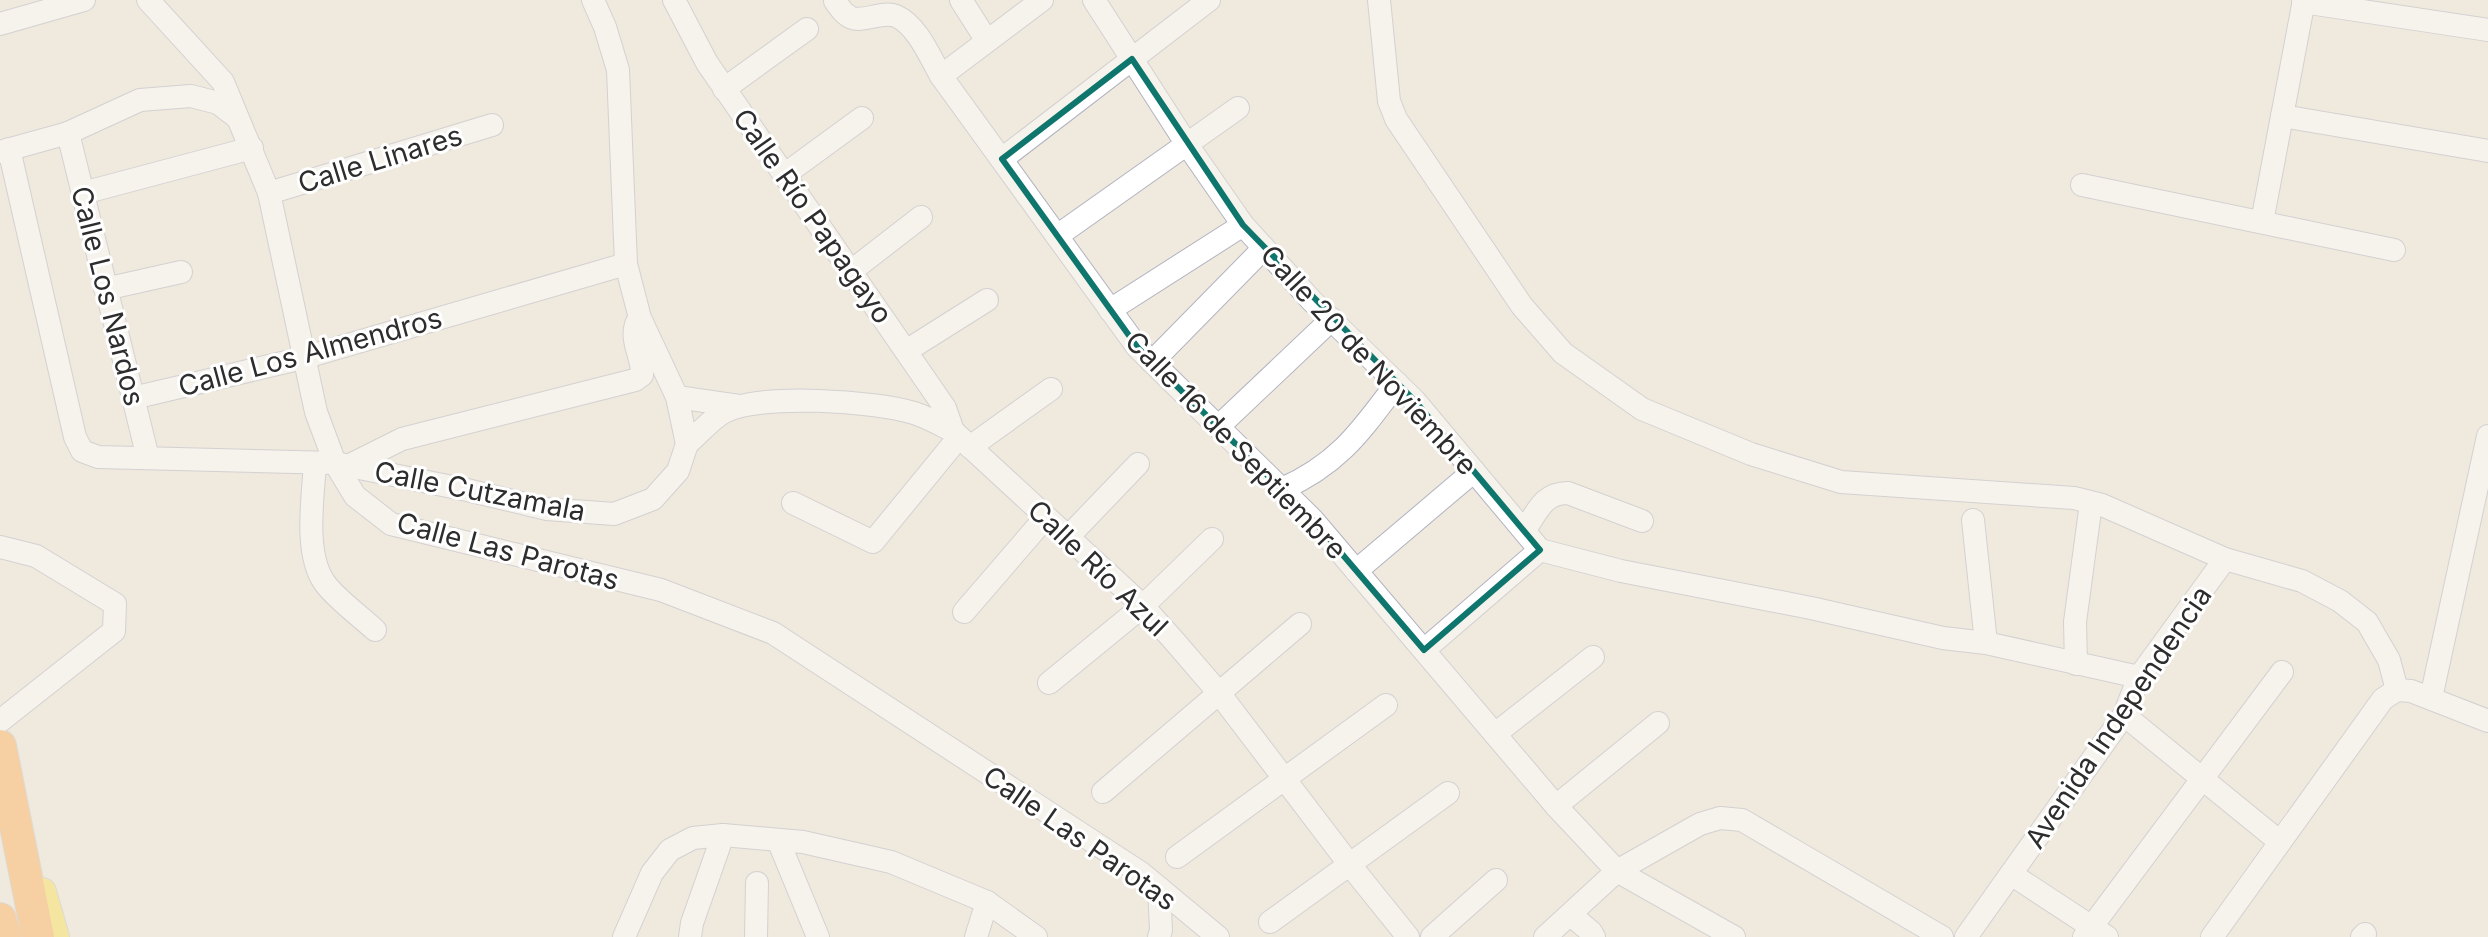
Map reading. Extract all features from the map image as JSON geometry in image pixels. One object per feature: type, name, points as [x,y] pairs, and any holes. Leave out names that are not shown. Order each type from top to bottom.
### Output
[{"type":"highway","points":[[1,750],[38,937]]},
{"type":"highway","points":[[0,919],[5,937]]},
{"type":"main road","points":[[1,750],[55,937]]},
{"type":"street","points":[[0,24],[84,0]]},
{"type":"street","name":"Calle Las Parotas","points":[[148,0],[223,82],[235,116],[252,148],[269,193],[316,412],[333,464],[355,496],[391,524],[661,590],[773,633],[1141,873],[1218,937]]},
{"type":"street","points":[[593,0],[618,70],[626,264],[640,318],[677,397],[687,444]]},
{"type":"street","name":"Calle Río Papagayo","points":[[674,0],[724,89],[945,408],[961,438]]},
{"type":"street","points":[[961,0],[987,41]]},
{"type":"street","points":[[941,76],[1042,0]]},
{"type":"street","name":"Calle 20 de Noviembre","points":[[1094,0],[1243,225],[1415,401],[1540,550]]},
{"type":"street","points":[[1002,159],[1209,0]]},
{"type":"street","points":[[1379,0],[1389,101],[1409,141],[1522,306],[1563,353],[1642,409],[1751,454],[1841,482],[2074,498],[2151,526],[2225,559],[2302,581],[2367,622],[2389,660],[2397,690]]},
{"type":"street","name":"Calle 16 de Septiembre","points":[[835,1],[848,17],[856,19],[887,14],[898,17],[913,30],[941,76],[1138,348],[1313,520],[1556,806],[1617,871],[1734,937]]},
{"type":"street","points":[[2262,222],[2303,1],[2488,30]]},
{"type":"street","points":[[724,89],[807,29]]},
{"type":"street","points":[[5,151],[68,133],[140,100],[191,96],[218,103],[235,116]]},
{"type":"street","points":[[1057,236],[1238,108]]},
{"type":"street","points":[[2282,116],[2488,151]]},
{"type":"street","points":[[784,175],[862,118]]},
{"type":"street","name":"Calle Linares","points":[[269,193],[492,125]]},
{"type":"street","name":"Calle Los Nardos","points":[[68,133],[148,458]]},
{"type":"street","points":[[83,193],[252,148]]},
{"type":"street","name":"Calle Cutzamala","points":[[5,151],[75,437],[82,451],[98,457],[333,464],[547,509],[614,514],[653,499],[678,471],[687,444]]},
{"type":"street","points":[[2082,185],[2394,250]]},
{"type":"street","points":[[850,272],[921,217]]},
{"type":"street","points":[[1110,310],[1243,225]]},
{"type":"street","points":[[1152,362],[1264,248]]},
{"type":"street","name":"Calle Los Almendros","points":[[133,398],[303,358],[626,264]]},
{"type":"street","points":[[105,289],[181,272]]},
{"type":"street","points":[[906,351],[987,300]]},
{"type":"street","points":[[375,630],[325,584],[314,561],[312,533],[333,464],[402,439],[635,380],[642,375],[643,368],[633,332],[640,318]]},
{"type":"street","points":[[1218,427],[1332,319]]},
{"type":"street","points":[[1282,489],[1309,477],[1327,464],[1357,436],[1397,383]]},
{"type":"street","points":[[793,503],[873,542],[961,438],[1051,389]]},
{"type":"street","points":[[677,397],[742,407]]},
{"type":"street","name":"Calle Río Azul","points":[[687,444],[724,412],[796,400],[860,403],[915,413],[961,438],[1143,606],[1219,693],[1408,937]]},
{"type":"street","points":[[2431,698],[2488,436]]},
{"type":"street","points":[[1067,538],[1138,464]]},
{"type":"street","points":[[1356,571],[1474,471]]},
{"type":"street","points":[[1525,530],[1544,501],[1556,493],[1568,493],[1642,521]]},
{"type":"street","points":[[2076,664],[2075,622],[2091,503]]},
{"type":"street","points":[[964,612],[1045,518]]},
{"type":"street","points":[[1973,520],[1986,643]]},
{"type":"street","points":[[1049,683],[1143,606],[1212,539]]},
{"type":"street","points":[[0,547],[36,556],[115,604],[114,631],[0,721]]},
{"type":"street","points":[[1424,650],[1540,550],[1621,571],[1943,638],[1986,643],[2139,677]]},
{"type":"street","name":"Avenida Independencia","points":[[1966,937],[2124,715],[2139,677],[2225,559]]},
{"type":"street","points":[[1103,792],[1300,624]]},
{"type":"street","points":[[1495,734],[1593,657]]},
{"type":"street","points":[[2011,874],[2093,934],[2201,778],[2282,672]]},
{"type":"street","points":[[2212,937],[2383,699],[2397,690],[2411,691],[2488,721]]},
{"type":"street","points":[[1177,857],[1386,705]]},
{"type":"street","points":[[2124,715],[2280,842]]},
{"type":"street","points":[[1556,806],[1658,723]]},
{"type":"street","points":[[1270,922],[1448,793]]},
{"type":"street","points":[[1545,937],[1617,871],[1700,824],[1720,818],[1742,820],[1942,937]]},
{"type":"street","points":[[690,937],[692,923],[723,835]]},
{"type":"street","points":[[624,937],[652,873],[670,850],[693,838],[723,835],[803,842],[891,862],[987,902],[1036,937]]},
{"type":"street","points":[[778,840],[818,937]]},
{"type":"street","points":[[1432,937],[1496,880]]},
{"type":"street","points":[[756,937],[757,883]]},
{"type":"street","points":[[1159,888],[1159,937]]},
{"type":"street","points":[[976,937],[987,902]]},
{"type":"street","points":[[1571,915],[1594,937]]},
{"type":"highlighted area","points":[[1132,59],[1243,225],[1415,401],[1540,550],[1424,650],[1313,520],[1138,348],[1002,159]]}]
